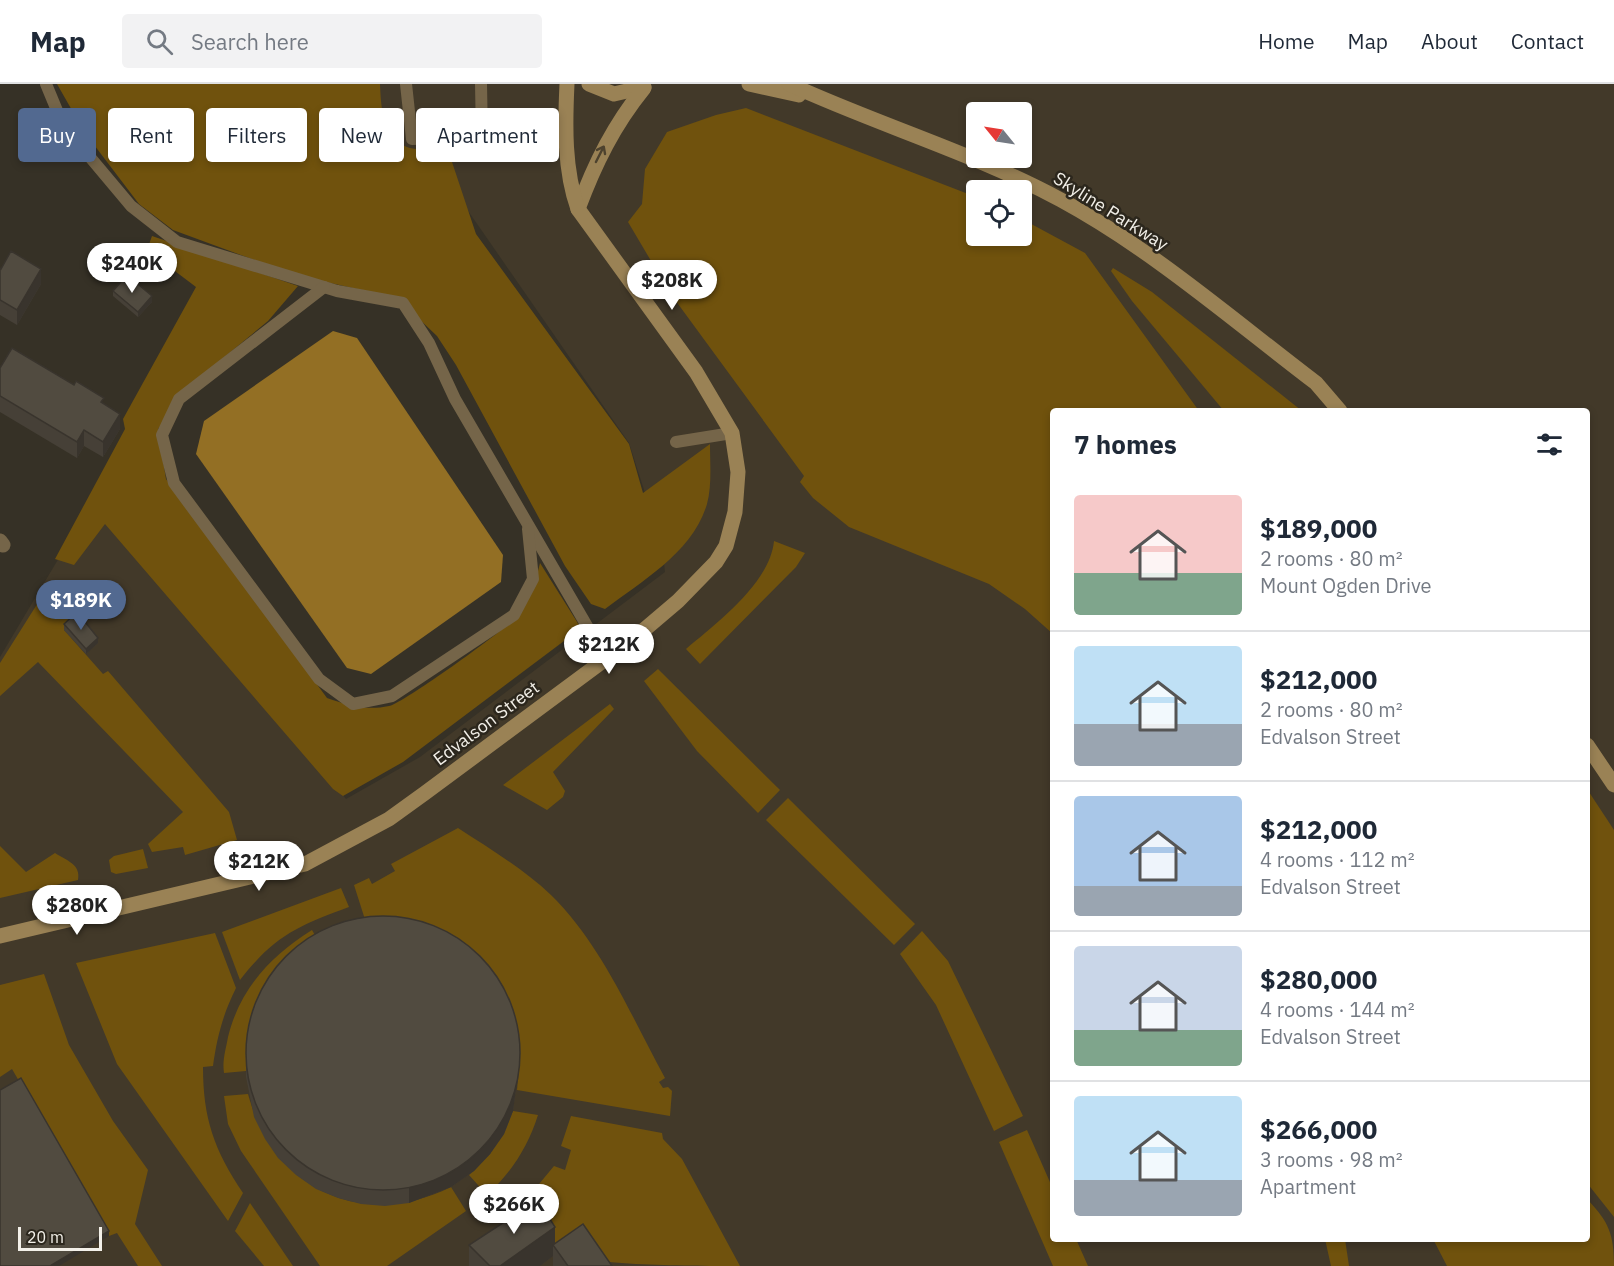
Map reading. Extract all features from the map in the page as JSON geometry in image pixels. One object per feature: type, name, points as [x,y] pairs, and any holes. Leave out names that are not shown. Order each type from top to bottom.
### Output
[{"type":"street","name":"Edvalson Street","points":[[0,936],[306,864],[389,819],[605,657],[678,601],[704,576],[726,546],[735,512],[738,472],[732,433],[696,372],[578,208],[570,185],[566,137],[567,84]]},
{"type":"street","points":[[589,84],[614,94],[646,86]]},
{"type":"street","name":"Skyline Parkway","points":[[749,84],[826,101]]},
{"type":"street","name":"Skyline Parkway","points":[[789,84],[1012,176],[1061,200],[1126,239],[1316,383],[1337,408]]},
{"type":"street","points":[[578,208],[596,160],[611,132],[646,86]]},
{"type":"street","points":[[1590,749],[1614,785]]},
{"type":"lane","points":[[46,84],[63,125],[131,206],[177,242],[324,287],[403,303],[429,343],[455,399],[605,657]]},
{"type":"lane","points":[[406,84],[412,139],[482,137],[481,84]]},
{"type":"lane","points":[[324,287],[179,399],[162,435],[174,483],[319,679],[353,704],[392,696],[514,615],[533,579],[528,524]]},
{"type":"lane","points":[[676,442],[732,433]]},
{"type":"shaded area","points":[[57,84],[380,84],[382,108],[319,108],[319,162],[404,162],[404,146],[416,148],[416,162],[452,162],[476,234],[629,444],[643,493],[710,444],[709,497],[700,521],[690,537],[665,564],[605,609],[591,604],[565,566],[456,365],[437,336],[397,298],[295,275],[173,230],[139,204],[96,147],[96,108],[71,108]]},
{"type":"shaded area","points":[[67,84],[1614,84],[1614,1266],[0,1266],[0,657],[97,494],[346,799],[420,757],[665,572],[662,546],[629,443],[434,162],[559,162],[559,108],[416,108],[416,153],[404,151],[404,108],[319,108],[319,134],[307,132],[307,108],[206,108],[206,112]]},
{"type":"shaded area","points":[[746,108],[966,193],[966,246],[1032,246],[1032,224],[1085,253],[1197,408],[1050,408],[1050,631],[1025,609],[989,584],[849,527],[813,498],[800,482],[804,476],[670,293],[628,222],[642,204],[645,169],[667,132],[716,115]]},
{"type":"shaded area","points":[[152,236],[298,286],[268,321],[194,382],[158,429],[166,479],[327,698],[373,708],[389,706],[414,692],[478,648],[520,613],[532,589],[540,563],[579,625],[576,632],[403,762],[343,796],[333,789],[105,524],[74,565],[55,559],[125,429],[123,419],[196,287],[147,250]]},
{"type":"shaded area","points":[[1113,268],[1152,292],[1298,408],[1221,408],[1132,301],[1111,271]]},
{"type":"shaded area","points":[[333,331],[357,338],[503,555],[501,582],[371,674],[347,668],[196,454],[204,421]]},
{"type":"shaded area","points":[[774,541],[805,553],[796,567],[700,664],[686,649],[753,587],[770,557]]},
{"type":"shaded area","points":[[46,590],[75,619],[64,630],[103,674],[108,671],[229,812],[237,840],[185,855],[183,847],[152,852],[148,844],[183,812],[38,662],[0,696],[0,663]]},
{"type":"shaded area","points":[[658,669],[780,790],[758,813],[697,751],[644,681]]},
{"type":"shaded area","points":[[610,704],[614,709],[553,772],[565,791],[563,797],[547,810],[503,785]]},
{"type":"shaded area","points":[[1590,794],[1614,830],[1614,1217],[1590,1187]]},
{"type":"shaded area","points":[[788,798],[915,924],[894,945],[766,820]]},
{"type":"shaded area","points":[[458,828],[541,886],[586,936],[614,982],[665,1078],[659,1082],[663,1088],[668,1087],[672,1091],[670,1116],[517,1090],[520,1058],[369,932],[354,885],[369,878],[372,884],[395,871],[391,864]]},
{"type":"shaded area","points":[[0,846],[26,872],[55,853],[75,867],[78,880],[0,898]]},
{"type":"shaded area","points":[[143,849],[148,868],[116,874],[111,872],[109,860],[114,856]]},
{"type":"shaded area","points":[[341,888],[349,907],[315,920],[276,942],[240,980],[222,932]]},
{"type":"shaded area","points":[[312,930],[321,946],[250,1034],[246,1071],[224,1073],[224,1059],[233,1019],[249,988],[271,962]]},
{"type":"shaded area","points":[[922,931],[948,961],[1023,1116],[994,1131],[936,1005],[900,954]]},
{"type":"shaded area","points":[[215,933],[236,988],[221,1026],[213,1066],[203,1067],[205,1102],[212,1133],[243,1193],[228,1221],[117,1064],[76,963]]},
{"type":"shaded area","points":[[44,974],[69,1045],[113,1121],[148,1170],[135,1224],[162,1266],[138,1266],[117,1233],[109,1236],[12,1069],[0,1077],[0,985]]},
{"type":"shaded area","points":[[248,1094],[260,1127],[278,1155],[300,1177],[326,1193],[354,1202],[385,1204],[418,1200],[451,1187],[466,1211],[387,1266],[320,1266],[241,1151],[228,1124],[224,1096]]},
{"type":"shaded area","points":[[513,1111],[538,1115],[518,1159],[487,1195],[469,1175],[490,1154]]},
{"type":"shaded area","points":[[571,1116],[662,1133],[663,1139],[682,1159],[740,1266],[615,1263],[569,1257],[548,1248],[520,1207],[554,1166],[565,1170],[571,1150],[561,1146]]},
{"type":"shaded area","points":[[1027,1130],[1050,1182],[1050,1242],[1077,1242],[1088,1266],[1053,1266],[999,1142]]},
{"type":"shaded area","points":[[250,1203],[293,1266],[264,1266],[235,1231]]},
{"type":"shaded area","points":[[1590,1203],[1609,1229],[1613,1245],[1614,1266],[1447,1266],[1435,1242],[1590,1242]]},
{"type":"shaded area","points":[[1326,1242],[1345,1242],[1349,1266],[1331,1266]]},
{"type":"building","points":[[11,251],[41,269],[17,310],[0,300],[0,268]]},
{"type":"building","points":[[127,275],[152,296],[138,312],[113,291]]},
{"type":"building","points":[[12,348],[74,385],[76,381],[104,398],[101,402],[120,414],[103,442],[84,430],[77,442],[0,396],[0,368]]},
{"type":"building","points":[[77,612],[98,638],[86,649],[64,624]]},
{"type":"building","points":[[383,916],[423,922],[459,939],[480,956],[497,977],[514,1013],[520,1053],[514,1093],[497,1129],[480,1150],[459,1167],[423,1184],[383,1190],[343,1184],[307,1167],[286,1150],[269,1129],[252,1093],[246,1053],[252,1013],[269,977],[286,956],[307,939],[343,922]]},
{"type":"building","points":[[21,1078],[109,1231],[50,1266],[0,1266],[0,1090]]},
{"type":"building","points":[[538,1200],[555,1227],[500,1266],[490,1266],[469,1245]]},
{"type":"building","points":[[583,1224],[612,1266],[568,1266],[553,1245]]}]
